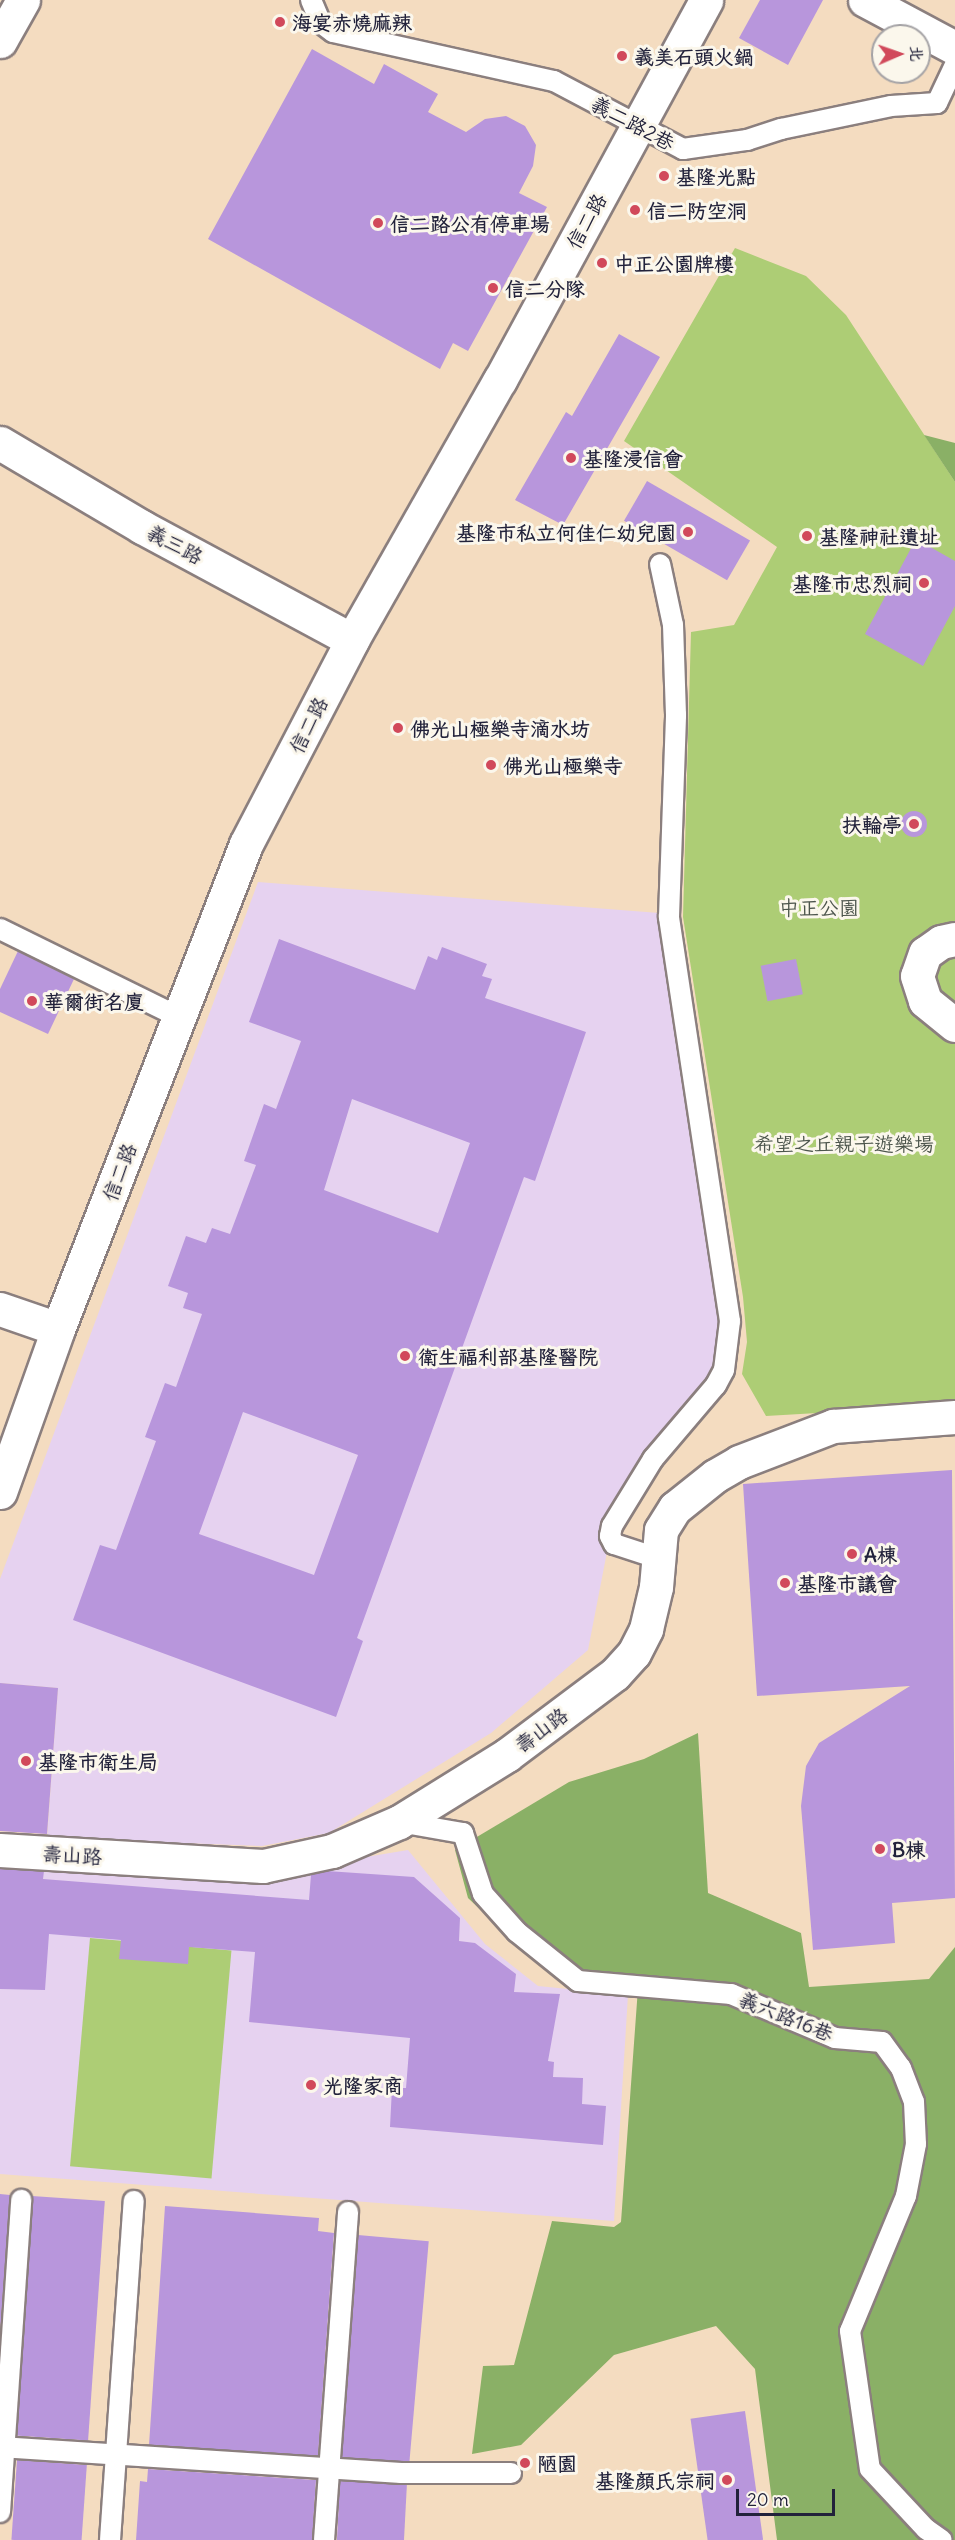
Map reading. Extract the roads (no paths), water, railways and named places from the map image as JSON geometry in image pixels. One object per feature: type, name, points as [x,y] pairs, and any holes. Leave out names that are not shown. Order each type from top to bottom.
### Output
[{"type":"street","points":[[0,41],[23,0]]},
{"type":"street","name":"信二路","points":[[0,1492],[58,1329],[246,844],[352,639],[706,0]]},
{"type":"street","points":[[865,0],[955,48]]},
{"type":"street","name":"義三路","points":[[0,443],[142,526],[352,639]]},
{"type":"street","points":[[955,939],[940,942],[925,952],[916,976],[925,1001],[955,1025]]},
{"type":"street","points":[[0,1309],[58,1329]]},
{"type":"street","name":"壽山路","points":[[0,1850],[262,1866],[332,1851],[399,1822],[507,1755],[615,1674],[634,1653],[646,1629],[656,1587],[661,1530],[675,1508],[739,1462],[834,1426],[955,1417]]},
{"type":"lane","name":"義二路2巷","points":[[311,0],[321,23],[349,38],[554,81],[683,149],[747,140],[891,106],[937,103],[955,65]]},
{"type":"lane","points":[[657,1558],[614,1544],[610,1536],[612,1526],[653,1459],[716,1385],[724,1370],[730,1321],[669,917],[676,715],[673,625],[660,564]]},
{"type":"lane","points":[[0,929],[179,1017]]},
{"type":"lane","name":"義六路16巷","points":[[399,1822],[463,1833],[483,1894],[517,1932],[578,1981],[731,1994],[835,2038],[882,2042],[901,2068],[914,2102],[916,2144],[906,2196],[850,2331],[870,2469],[926,2529],[942,2540]]},
{"type":"lane","points":[[0,2512],[2,2447],[21,2200]]},
{"type":"lane","points":[[110,2540],[134,2202]]},
{"type":"lane","points":[[324,2540],[348,2212]]},
{"type":"lane","points":[[2,2447],[401,2473],[511,2473]]},
{"type":"place","name":"海宴赤燒麻辣","points":[[280,22]]},
{"type":"place","name":"義美石頭火鍋","points":[[622,56]]},
{"type":"place","name":"基隆光點","points":[[664,176]]},
{"type":"place","name":"信二防空洞","points":[[635,210]]},
{"type":"place","name":"信二路公有停車場","points":[[378,223]]},
{"type":"place","name":"中正公園牌樓","points":[[602,263]]},
{"type":"place","name":"信二分隊","points":[[493,288]]},
{"type":"place","name":"基隆浸信會","points":[[571,458]]},
{"type":"place","name":"基隆市私立何佳仁幼兒園","points":[[688,532]]},
{"type":"place","name":"基隆神社遺址","points":[[807,536]]},
{"type":"place","name":"基隆市忠烈祠","points":[[924,583]]},
{"type":"place","name":"佛光山極樂寺滴水坊","points":[[398,728]]},
{"type":"place","name":"佛光山極樂寺","points":[[491,765]]},
{"type":"place","name":"扶輪亭","points":[[914,824]]},
{"type":"place","name":"華爾街名廈","points":[[32,1001]]},
{"type":"place","name":"衛生福利部基隆醫院","points":[[405,1356]]},
{"type":"place","name":"A棟","points":[[852,1554]]},
{"type":"place","name":"基隆市議會","points":[[785,1583]]},
{"type":"place","name":"基隆市衛生局","points":[[26,1761]]},
{"type":"place","name":"B棟","points":[[880,1849]]},
{"type":"place","name":"光隆家商","points":[[311,2085]]},
{"type":"place","name":"陋園","points":[[525,2463]]},
{"type":"place","name":"基隆顏氏宗祠","points":[[727,2480]]},
{"type":"park label","name":"中正公園","points":[[819,907]]},
{"type":"park label","name":"希望之丘親子遊樂場","points":[[844,1143]]}]
